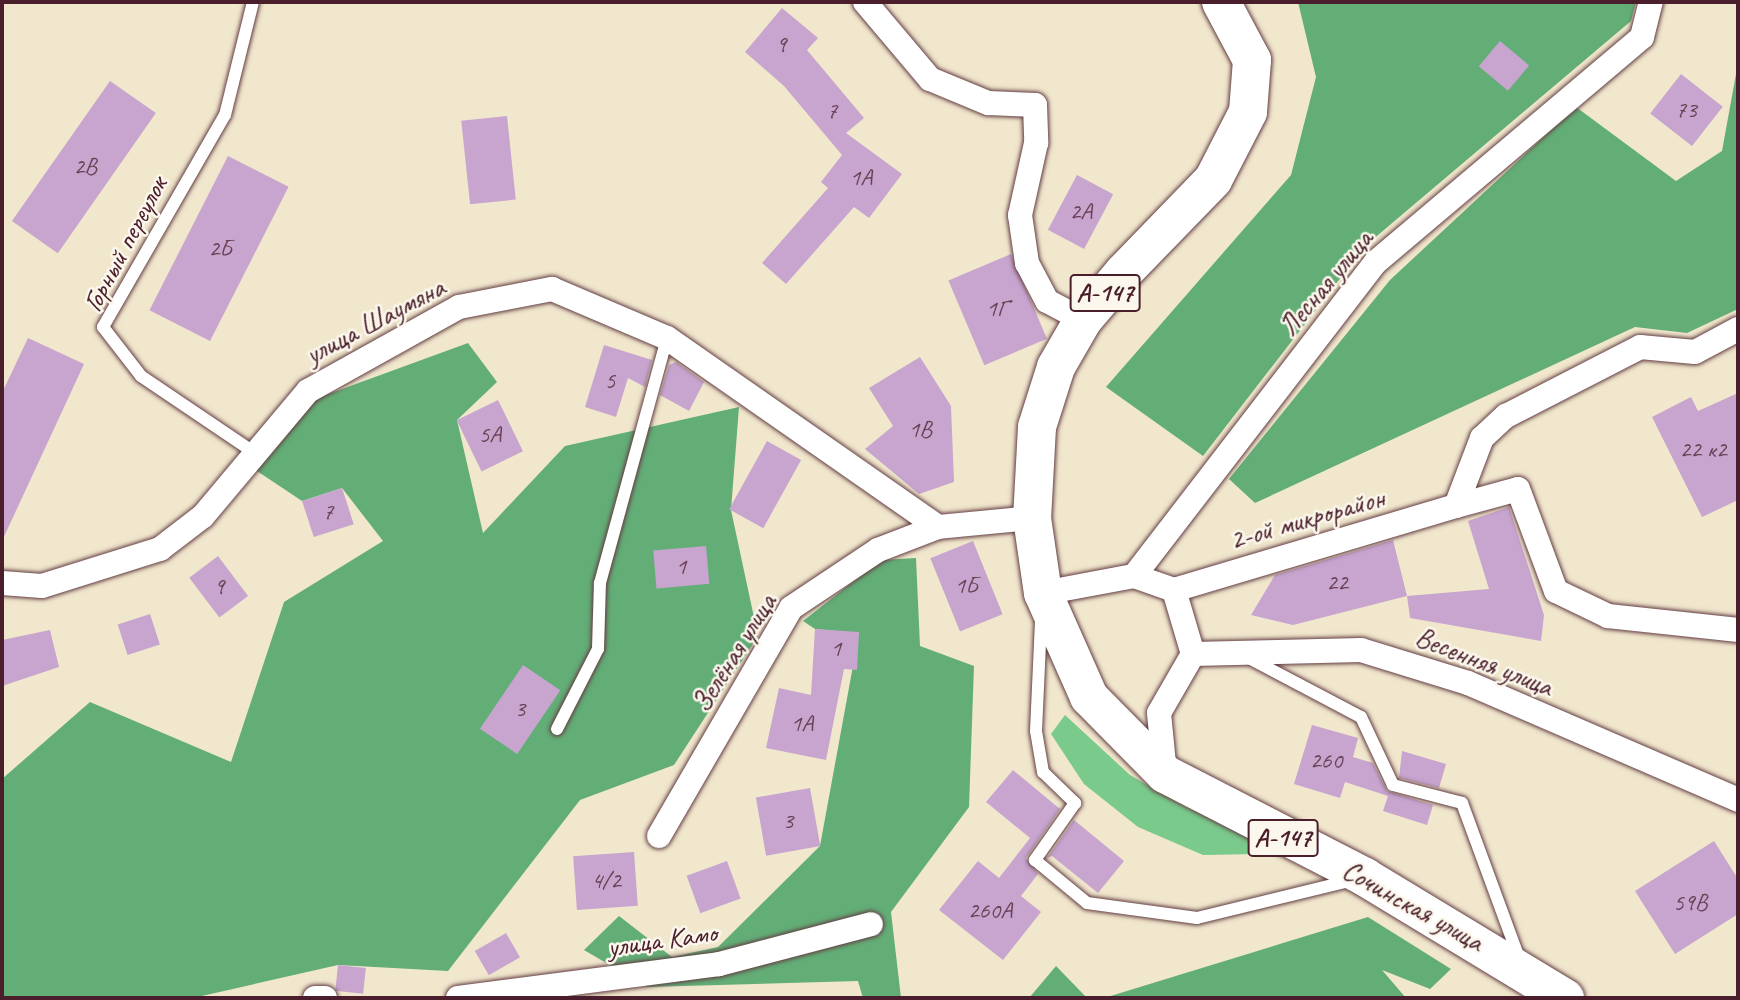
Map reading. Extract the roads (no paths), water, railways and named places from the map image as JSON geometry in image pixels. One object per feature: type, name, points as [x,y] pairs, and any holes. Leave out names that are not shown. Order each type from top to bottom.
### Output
[{"type":"highway","name":"А-147","points":[[1048,608],[1032,518],[1037,427],[1056,367],[1083,320],[1213,180],[1239,136],[1252,61],[1221,2]]},
{"type":"highway","name":"Сочинская улица","points":[[1048,608],[1105,720],[1165,774],[1365,877],[1523,968],[1565,998]]},
{"type":"street","points":[[865,2],[930,79],[988,103],[1035,105],[1036,143],[1020,215],[1027,263],[1047,302],[1083,320]]},
{"type":"street","name":"Лесная улица","points":[[1134,576],[1377,262],[1642,37],[1651,2]]},
{"type":"street","name":"улица Шаумяна","points":[[2,583],[42,586],[160,549],[203,516],[252,451],[309,391],[459,307],[552,289],[667,338],[938,527]]},
{"type":"street","points":[[1456,506],[1482,438],[1506,416],[1640,347],[1695,352],[1738,329]]},
{"type":"street","name":"2-ой микрорайон","points":[[1174,590],[1518,489],[1556,591],[1608,616],[1738,630]]},
{"type":"street","points":[[938,527],[1032,518]]},
{"type":"street","name":"Зелёная улица","points":[[659,836],[791,608],[878,550],[938,527]]},
{"type":"street","points":[[1048,608],[1134,576],[1174,590],[1193,654],[1159,713],[1165,774]]},
{"type":"street","name":"Весенняя улица","points":[[1193,654],[1361,650],[1468,683],[1738,800]]},
{"type":"street","name":"улица Камо","points":[[458,998],[719,964],[871,924]]},
{"type":"street","points":[[315,998],[325,998]]},
{"type":"lane","name":"Горный переулок","points":[[252,451],[141,376],[103,327],[225,114],[253,2]]},
{"type":"lane","points":[[557,729],[598,649],[600,583],[667,338]]},
{"type":"lane","points":[[1048,608],[1036,731],[1043,772],[1074,803],[1035,860],[1087,904],[1197,918],[1365,877]]},
{"type":"lane","points":[[1241,654],[1360,717],[1393,785],[1462,803],[1523,968]]}]
